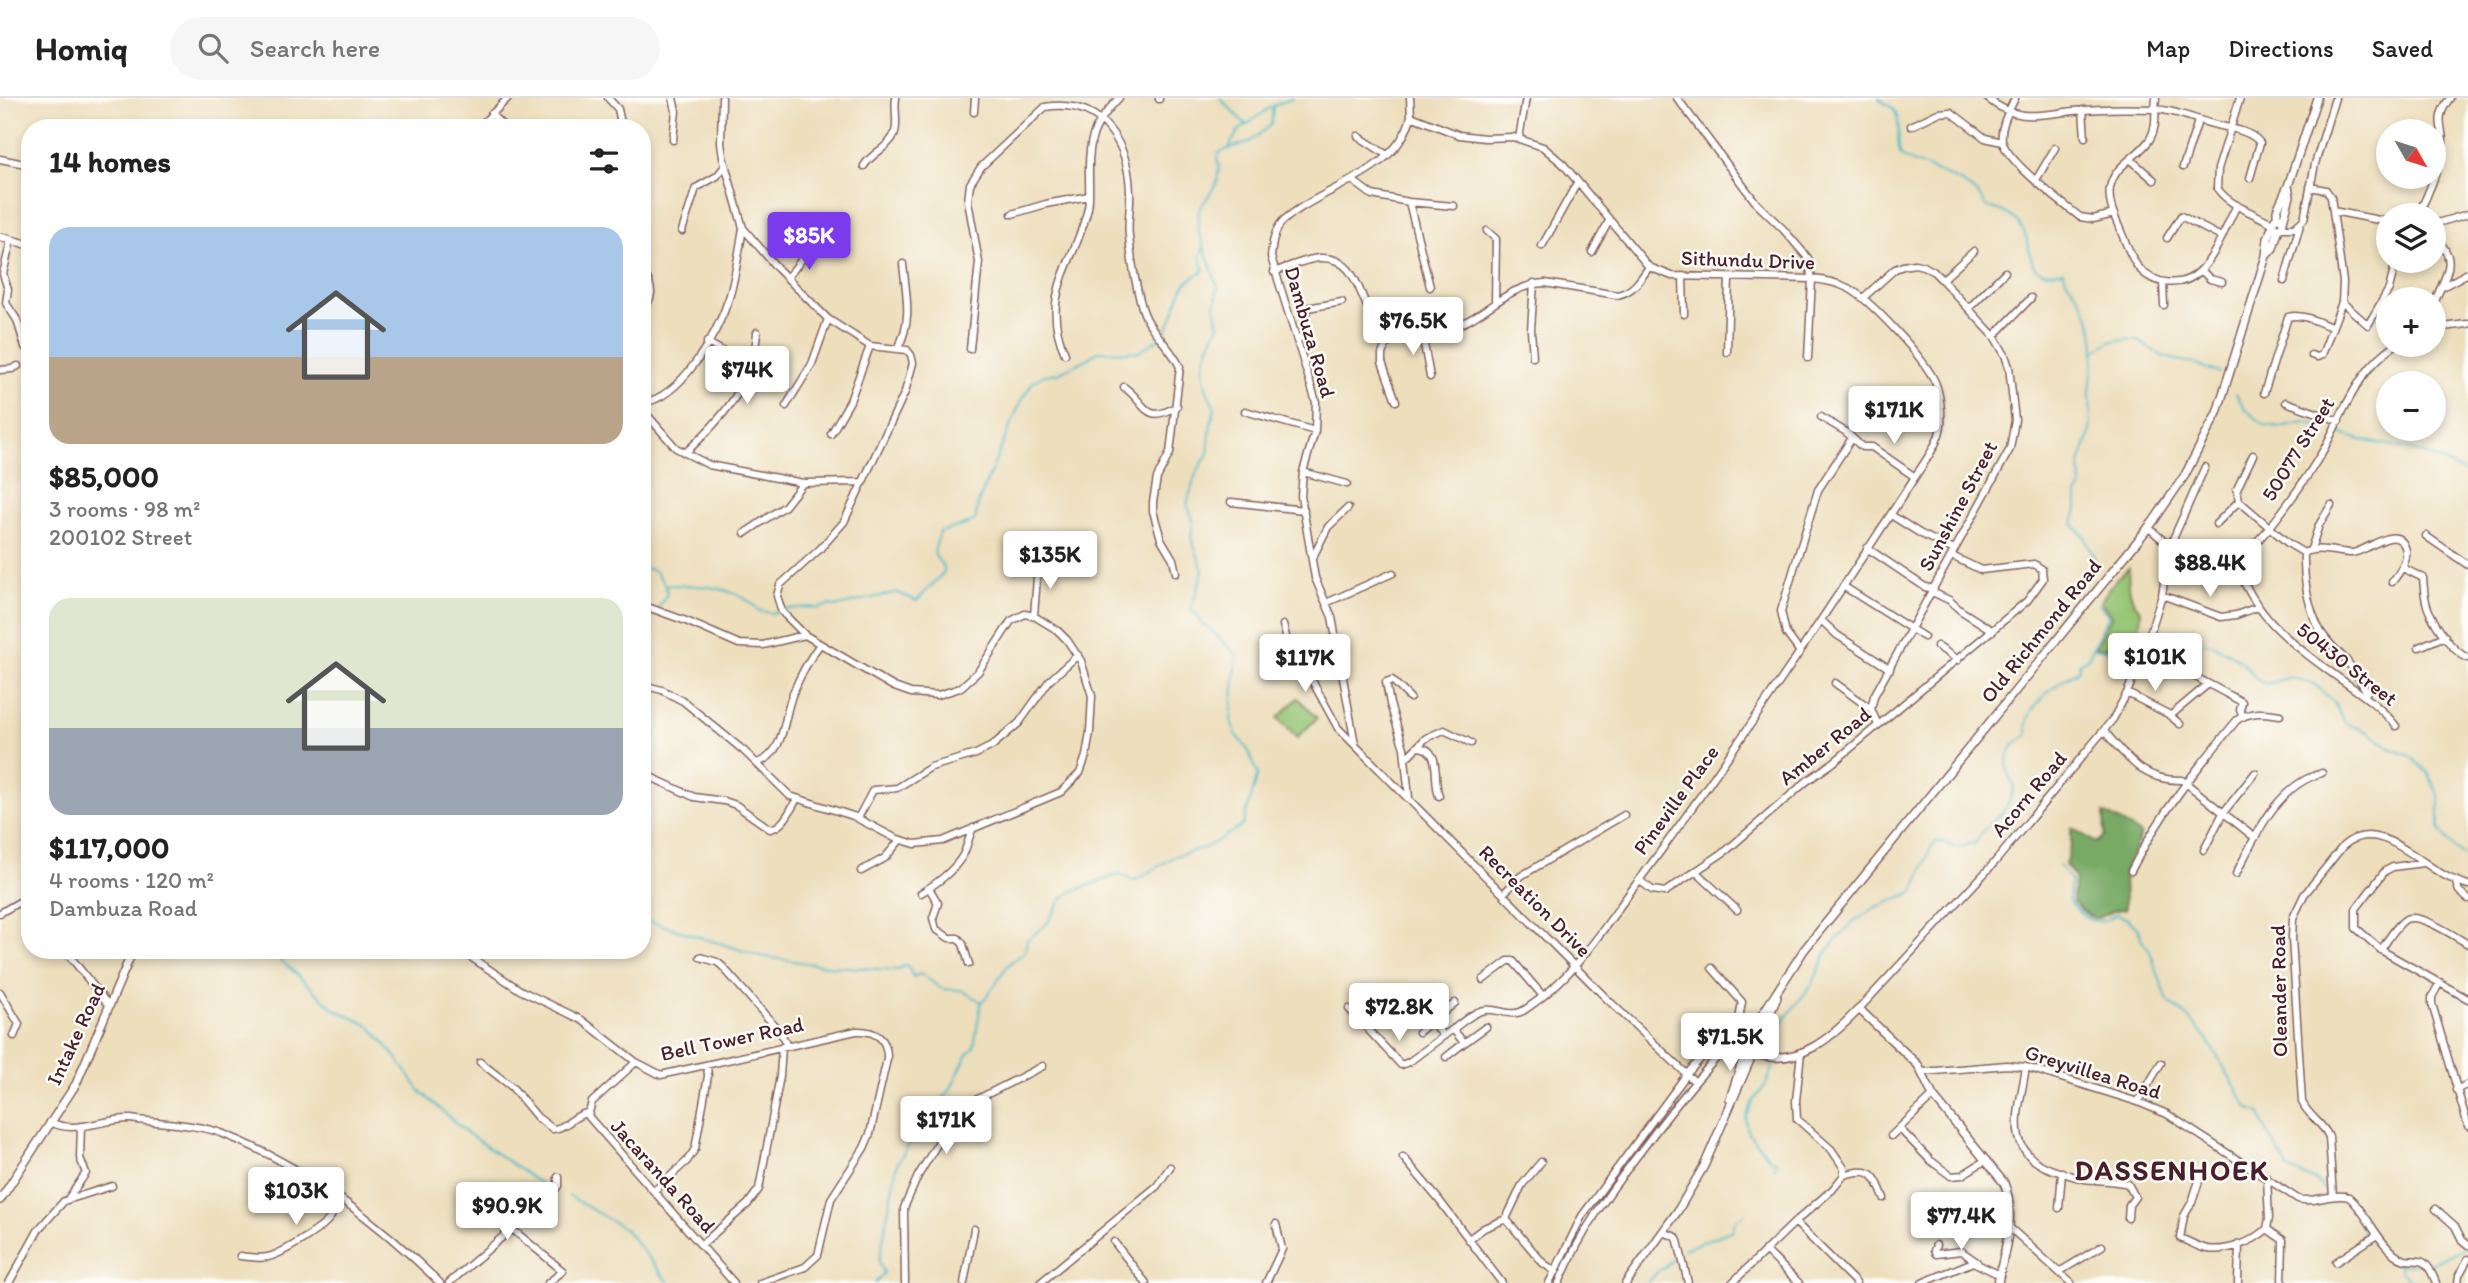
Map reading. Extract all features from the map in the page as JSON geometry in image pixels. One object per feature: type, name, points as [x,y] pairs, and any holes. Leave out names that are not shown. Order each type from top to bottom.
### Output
[{"type":"street","points":[[486,119],[508,98]]},
{"type":"street","points":[[608,98],[618,109],[620,119]]},
{"type":"street","points":[[673,140],[676,111],[674,98]]},
{"type":"street","points":[[651,687],[683,701],[757,763],[783,790],[797,799],[824,805],[915,844],[935,842],[1061,792],[1080,773],[1090,732],[1092,696],[1078,655],[1057,630],[1034,615],[1025,614],[1011,621],[978,672],[960,688],[938,695],[911,693],[894,687],[805,635],[782,612],[778,604],[778,589],[784,580],[820,549],[844,522],[910,377],[912,355],[898,348],[870,346],[828,320],[743,228],[721,143],[722,98]]},
{"type":"street","points":[[864,166],[869,158],[893,137],[896,98]]},
{"type":"street","points":[[974,112],[975,98]]},
{"type":"street","points":[[1065,354],[1057,334],[1058,287],[1083,227],[1089,196],[1089,149],[1094,131],[1104,113],[1119,98]]},
{"type":"street","points":[[1410,98],[1412,116]]},
{"type":"street","points":[[1519,138],[1526,98]]},
{"type":"street","points":[[1677,98],[1748,193],[1805,254],[1810,264],[1812,279],[1808,358]]},
{"type":"street","points":[[1987,98],[2009,110],[2036,117],[2083,110],[2154,109],[2231,128],[2256,137],[2260,143],[2250,178]]},
{"type":"street","points":[[2015,98],[2002,129],[2002,142],[2012,160],[2080,217],[2094,219],[2114,214]]},
{"type":"street","points":[[2156,98],[2155,126],[2150,138],[2113,177],[2109,197],[2136,265],[2150,277],[2163,282],[2180,282],[2192,278],[2201,270],[2237,205]]},
{"type":"street","points":[[2240,98],[2216,183],[2220,192],[2237,205],[2264,218],[2297,227]]},
{"type":"street","name":"Old Richmond Road","points":[[1626,1283],[1704,1166],[1730,1095],[1751,1048],[1758,1021],[1804,950],[2148,527],[2185,475],[2217,412],[2266,256],[2273,248],[2278,223],[2277,210],[2318,98]]},
{"type":"street","points":[[2284,281],[2297,227],[2304,219],[2310,187],[2335,98]]},
{"type":"street","points":[[2423,203],[2442,152],[2439,119],[2450,98]]},
{"type":"street","points":[[970,349],[979,262],[967,193],[973,177],[1045,107],[1055,102],[1081,100],[1104,113],[1112,123],[1127,170],[1130,194],[1129,235],[1142,307],[1154,333],[1177,359],[1180,367],[1170,453],[1157,478],[1153,502],[1161,539],[1173,559],[1176,573]]},
{"type":"street","points":[[2083,110],[2085,137]]},
{"type":"street","points":[[1911,126],[1938,113],[1951,112],[1985,138],[2002,142]]},
{"type":"street","points":[[491,114],[496,119]]},
{"type":"street","name":"Sithundu Drive","points":[[1412,116],[1466,136],[1519,138],[1543,146],[1563,164],[1649,267],[1672,276],[1830,281],[1863,298],[1925,365],[1936,384],[1941,424],[1934,446],[1800,652]]},
{"type":"street","name":"Dambuza Road","points":[[1355,744],[1336,635],[1315,578],[1301,484],[1315,431],[1316,402],[1271,257],[1279,225],[1308,203],[1352,180],[1387,155],[1406,135],[1412,116]]},
{"type":"street","points":[[2183,167],[2198,121]]},
{"type":"street","points":[[1358,136],[1387,155]]},
{"type":"street","points":[[2036,180],[2054,148]]},
{"type":"street","points":[[0,159],[21,163]]},
{"type":"street","points":[[2130,159],[2154,180]]},
{"type":"street","points":[[682,231],[696,188],[717,176],[725,166]]},
{"type":"street","points":[[1352,180],[1372,195],[1454,206]]},
{"type":"street","points":[[1542,246],[1577,183]]},
{"type":"street","points":[[2310,187],[2330,193],[2343,282],[2342,302],[2322,355],[2311,355]]},
{"type":"street","points":[[1012,214],[1089,196]]},
{"type":"street","points":[[1409,202],[1430,287]]},
{"type":"street","points":[[2333,211],[2376,219]]},
{"type":"street","points":[[2446,220],[2468,214]]},
{"type":"street","points":[[2167,238],[2181,216],[2221,237]]},
{"type":"street","points":[[1592,252],[1609,221]]},
{"type":"street","points":[[651,401],[663,395],[683,377],[720,320],[729,296],[743,228]]},
{"type":"street","points":[[1487,231],[1496,240],[1495,302]]},
{"type":"street","points":[[0,237],[21,243]]},
{"type":"street","points":[[11,240],[2,276],[8,289],[7,306],[17,320],[21,334]]},
{"type":"street","points":[[787,278],[810,249]]},
{"type":"street","points":[[1942,280],[1974,251]]},
{"type":"street","points":[[2442,287],[2449,266],[2446,253]]},
{"type":"street","points":[[1274,272],[1321,258],[1334,260],[1354,275],[1370,316],[1376,324],[1391,334],[1403,336],[1468,321],[1514,289],[1534,284],[1561,285],[1617,295],[1631,290],[1649,267]]},
{"type":"street","points":[[898,348],[906,330],[908,309],[903,264]]},
{"type":"street","name":"Sunshine Street","points":[[1863,298],[1895,269],[1915,264],[1933,271],[2000,344],[2009,367],[2015,420],[2010,449],[1874,696],[1871,709]]},
{"type":"street","points":[[2201,270],[2210,279],[2222,282]]},
{"type":"street","points":[[1969,308],[2005,272]]},
{"type":"street","points":[[2342,302],[2368,325],[2389,289],[2393,273]]},
{"type":"street","points":[[2442,287],[2468,274]]},
{"type":"street","points":[[1683,276],[1684,314]]},
{"type":"street","points":[[1727,352],[1728,278]]},
{"type":"street","points":[[2163,282],[2164,305]]},
{"type":"street","points":[[1532,357],[1534,284]]},
{"type":"street","points":[[1994,336],[2031,298]]},
{"type":"street","points":[[1297,340],[1302,336],[1307,308],[1342,302]]},
{"type":"street","points":[[2264,393],[2288,317],[2306,317],[2331,327]]},
{"type":"street","points":[[786,406],[812,364],[828,320]]},
{"type":"street","points":[[2446,326],[2468,324]]},
{"type":"street","points":[[685,453],[742,389],[757,332]]},
{"type":"street","points":[[1422,333],[1430,377]]},
{"type":"street","points":[[1391,334],[1382,354],[1382,362],[1396,401]]},
{"type":"street","points":[[708,342],[724,353],[742,360],[749,367]]},
{"type":"street","points":[[831,434],[850,401],[870,346]]},
{"type":"street","name":"50077 Street","points":[[2234,558],[2247,550],[2269,527],[2309,474],[2363,376],[2383,357]]},
{"type":"street","points":[[0,370],[18,366]]},
{"type":"street","points":[[1124,387],[1142,407],[1153,414],[1163,414],[1177,406]]},
{"type":"street","points":[[2286,402],[2339,421]]},
{"type":"street","points":[[1245,411],[1315,431]]},
{"type":"street","points":[[1821,417],[1862,447],[1872,447],[1915,477]]},
{"type":"street","points":[[651,420],[667,440],[709,465],[803,484],[862,482]]},
{"type":"street","points":[[1800,652],[1786,633],[1781,611],[1818,490],[1852,438]]},
{"type":"street","points":[[2253,455],[2237,489],[2239,501],[2304,553]]},
{"type":"street","name":"Acorn Road","points":[[1751,1048],[1768,1055],[1801,1052],[1831,1037],[1996,862],[2104,731],[2127,693],[2141,659],[2162,595],[2170,547],[2204,467]]},
{"type":"street","points":[[1303,472],[1347,484]]},
{"type":"street","points":[[745,533],[785,506],[803,484]]},
{"type":"street","points":[[2216,524],[2239,501]]},
{"type":"street","points":[[1231,502],[1304,510]]},
{"type":"street","points":[[2311,549],[2319,525],[2332,505]]},
{"type":"street","points":[[1312,563],[1313,553],[1328,527],[1348,508]]},
{"type":"street","points":[[1891,515],[1953,553]]},
{"type":"street","points":[[2148,527],[2170,547],[2189,558],[2209,563],[2234,558]]},
{"type":"street","points":[[2426,536],[2468,565]]},
{"type":"street","points":[[2304,553],[2311,549],[2353,553],[2391,537],[2405,547],[2403,568],[2392,582]]},
{"type":"street","points":[[1867,548],[1993,631]]},
{"type":"street","name":"Amber Road","points":[[1639,880],[1652,890],[1665,892],[1727,850],[1807,781],[1834,762],[1993,631],[2027,601],[2043,579],[2039,565],[1981,570],[1953,553]]},
{"type":"street","points":[[2304,553],[2308,598],[2317,624],[2329,643],[2347,662],[2366,693]]},
{"type":"street","name":"50430 Street","points":[[2234,558],[2258,607],[2284,636],[2326,670],[2366,693],[2396,726]]},
{"type":"street","points":[[1034,615],[1038,564]]},
{"type":"street","points":[[2403,568],[2424,579],[2428,609],[2445,636],[2459,653],[2468,658]]},
{"type":"street","points":[[1326,603],[1393,573]]},
{"type":"street","points":[[1843,586],[1924,637]]},
{"type":"street","points":[[2162,595],[2221,617],[2258,607]]},
{"type":"street","points":[[651,609],[745,645],[763,645],[805,635]]},
{"type":"street","points":[[1821,620],[1837,635],[1890,669]]},
{"type":"street","name":"Recreation Drive","points":[[1283,625],[1289,648],[1310,677],[1338,729],[1607,999],[1694,1081]]},
{"type":"street","points":[[2419,647],[2445,636]]},
{"type":"street","points":[[757,763],[765,761],[779,742],[792,695],[805,666],[820,644]]},
{"type":"street","points":[[1937,646],[1958,660]]},
{"type":"street","name":"Pineville Place","points":[[1349,1009],[1401,1065],[1482,1010],[1518,1013],[1542,996],[1577,966],[1700,798],[1800,652]]},
{"type":"street","points":[[858,818],[873,790],[897,788],[931,767],[976,754],[992,746],[1019,723],[1049,681],[1078,655]]},
{"type":"street","points":[[2190,674],[2242,702],[2240,710],[2243,717]]},
{"type":"street","points":[[1409,800],[1402,742],[1386,682],[1392,680],[1410,698]]},
{"type":"street","points":[[1835,683],[1871,709],[1878,725]]},
{"type":"street","points":[[2170,716],[2207,685]]},
{"type":"street","points":[[2127,693],[2180,724]]},
{"type":"street","points":[[2131,871],[2186,784],[2237,720],[2263,712],[2280,715]]},
{"type":"street","points":[[1405,759],[1426,738],[1444,730],[1471,743]]},
{"type":"street","points":[[2104,731],[2136,766],[2164,780],[2182,780],[2255,838]]},
{"type":"street","points":[[1417,747],[1425,747],[1433,753],[1435,786],[1439,796]]},
{"type":"street","points":[[2204,850],[2222,813],[2255,773]]},
{"type":"street","points":[[2236,874],[2255,838],[2290,789],[2303,779],[2322,773]]},
{"type":"street","points":[[651,777],[694,797],[736,805],[770,829],[782,823],[797,799]]},
{"type":"street","points":[[1504,893],[1521,876],[1624,815]]},
{"type":"street","points":[[921,893],[941,880],[960,859],[974,828]]},
{"type":"street","name":"Oleander Road","points":[[2333,1196],[2329,1137],[2302,1102],[2293,918],[2304,895],[2351,840],[2363,836],[2377,836],[2468,885]]},
{"type":"street","points":[[861,871],[885,858],[900,839]]},
{"type":"street","points":[[2423,863],[2393,867],[2385,871],[2356,909],[2356,928],[2381,950],[2468,999]]},
{"type":"street","points":[[1695,871],[1737,910]]},
{"type":"street","points":[[2455,880],[2459,891],[2468,899]]},
{"type":"street","points":[[929,888],[938,903],[933,918],[936,929],[949,938],[959,939],[969,964]]},
{"type":"street","points":[[0,913],[21,901]]},
{"type":"street","points":[[2381,950],[2402,923],[2414,918],[2424,920],[2468,944]]},
{"type":"street","points":[[700,957],[722,966],[781,1032],[785,1047],[759,1189],[748,1204],[701,1245]]},
{"type":"street","points":[[72,959],[109,1006]]},
{"type":"street","name":"Intake Road","points":[[0,1200],[76,1084],[129,959]]},
{"type":"street","name":"Bell Tower Road","points":[[474,959],[520,990],[582,1020],[636,1062],[662,1075],[856,1031],[865,1031],[883,1040],[888,1052],[874,1118],[864,1148],[828,1205],[818,1255],[805,1267],[760,1283]]},
{"type":"street","points":[[1483,980],[1508,961],[1513,961],[1542,996]]},
{"type":"street","points":[[1712,968],[1742,1002],[1736,1036]]},
{"type":"street","points":[[2440,982],[2431,1002],[2468,1126]]},
{"type":"street","points":[[0,992],[19,1024],[14,1036]]},
{"type":"street","points":[[1419,1032],[1455,1003]]},
{"type":"street","points":[[1859,1009],[1923,1072],[1933,1096],[2004,1183],[2007,1192],[2010,1205],[1999,1279],[1969,1254],[1961,1251],[1936,1254],[1936,1245]]},
{"type":"street","points":[[1431,1022],[1444,1036]]},
{"type":"street","points":[[1446,1057],[1486,1027]]},
{"type":"street","points":[[1453,1029],[1464,1043]]},
{"type":"street","points":[[1549,1283],[1582,1216],[1686,1074],[1718,1039],[1736,1036],[1751,1048]]},
{"type":"street","points":[[1559,1283],[1581,1235],[1604,1199],[1694,1081],[1727,1048],[1751,1048]]},
{"type":"street","points":[[1801,1052],[1797,1119],[1831,1149],[1844,1168],[1844,1175]]},
{"type":"street","points":[[480,1062],[512,1087],[545,1125],[553,1129],[561,1128],[574,1118],[587,1113]]},
{"type":"street","name":"Jacaranda Road","points":[[636,1062],[592,1102],[587,1113],[590,1121],[734,1283]]},
{"type":"street","points":[[2138,1102],[2161,1063]]},
{"type":"street","points":[[654,1191],[687,1161],[695,1149],[708,1065]]},
{"type":"street","name":"Greyvillea Road","points":[[1923,1072],[2007,1065],[2026,1067],[2138,1102],[2167,1114],[2303,1201],[2333,1196]]},
{"type":"street","points":[[905,1283],[904,1208],[918,1176],[954,1116],[972,1102],[1043,1066]]},
{"type":"street","points":[[2026,1067],[2019,1118],[2018,1134],[2021,1146],[2034,1161],[2062,1172],[2084,1179],[2130,1185],[2135,1197],[2129,1205],[2128,1218]]},
{"type":"street","points":[[2456,1090],[2468,1084]]},
{"type":"street","points":[[1891,1136],[1933,1096]]},
{"type":"street","points":[[50,1122],[63,1127],[119,1119],[212,1130],[312,1179],[401,1245],[440,1283]]},
{"type":"street","points":[[9,1283],[39,1229],[68,1199],[86,1173],[80,1158],[81,1126]]},
{"type":"street","points":[[1899,1128],[1930,1160],[1951,1176],[1962,1175],[1986,1160]]},
{"type":"street","points":[[1403,1157],[1502,1283]]},
{"type":"street","points":[[1469,1239],[1493,1223],[1506,1219],[1522,1185],[1541,1162]]},
{"type":"street","points":[[1040,1283],[1157,1186],[1170,1167]]},
{"type":"street","points":[[1732,1283],[1833,1189],[1844,1175],[1864,1170],[1870,1172],[1884,1198]]},
{"type":"street","points":[[2059,1208],[2062,1172]]},
{"type":"street","points":[[2201,1175],[2184,1216],[2180,1238],[2206,1249],[2239,1244],[2257,1238],[2267,1229],[2267,1178]]},
{"type":"street","points":[[449,1283],[550,1196],[558,1186],[558,1177]]},
{"type":"street","points":[[240,1256],[260,1258],[276,1255],[295,1245],[328,1220],[332,1207],[320,1194],[312,1179]]},
{"type":"street","points":[[68,1199],[93,1194],[112,1186]]},
{"type":"street","points":[[467,1192],[563,1271],[548,1283]]},
{"type":"street","points":[[2333,1196],[2343,1195],[2351,1199],[2377,1235],[2398,1257],[2426,1262],[2436,1283]]},
{"type":"street","points":[[2436,1209],[2455,1226],[2462,1240],[2468,1245]]},
{"type":"street","points":[[1506,1219],[1543,1263],[1562,1275]]},
{"type":"street","points":[[1795,1222],[1856,1283]]},
{"type":"street","points":[[1266,1283],[1282,1248],[1276,1224]]},
{"type":"street","points":[[2008,1226],[2071,1283]]},
{"type":"street","points":[[964,1283],[974,1229]]},
{"type":"street","points":[[2267,1229],[2283,1240],[2282,1283]]},
{"type":"street","points":[[1662,1232],[1676,1237],[1688,1283]]},
{"type":"street","points":[[2336,1262],[2377,1235]]},
{"type":"street","points":[[1114,1242],[1146,1283]]},
{"type":"street","points":[[2238,1283],[2239,1244]]},
{"type":"street","points":[[2059,1272],[2102,1246]]},
{"type":"street","points":[[1765,1250],[1799,1283]]},
{"type":"street","points":[[2458,1283],[2459,1275],[2468,1259]]},
{"type":"street","points":[[1922,1283],[1976,1262]]},
{"type":"green space","points":[[2129,568],[2130,591],[2141,611],[2138,645],[2096,647],[2112,615],[2100,602],[2117,578]]},
{"type":"green space","points":[[1298,698],[1317,718],[1297,738],[1278,718]]},
{"type":"green space","points":[[2104,813],[2141,834],[2124,873],[2125,909],[2096,918],[2073,901],[2075,877],[2065,865],[2071,844],[2071,827],[2096,843],[2105,836]]},
{"type":"waterway","points":[[1220,98],[1246,125]]},
{"type":"waterway","points":[[875,1283],[884,1273],[879,1262],[897,1164],[950,1090],[966,1057],[974,1047],[981,1002],[1010,963],[1024,954],[1027,940],[1046,925],[1062,899],[1071,892],[1120,874],[1132,881],[1175,856],[1207,847],[1243,825],[1258,774],[1231,720],[1237,655],[1208,627],[1200,623],[1198,616],[1191,610],[1203,570],[1191,538],[1193,520],[1187,504],[1196,473],[1208,454],[1215,408],[1206,385],[1204,366],[1208,347],[1219,326],[1215,306],[1218,287],[1198,230],[1199,210],[1217,183],[1217,158],[1220,152],[1251,141],[1271,125],[1273,106],[1293,98]]},
{"type":"waterway","points":[[1879,98],[1896,114],[1901,156],[1960,182],[1970,188],[1987,207],[2005,213],[2016,221],[2023,230],[2035,266],[2043,272],[2063,271],[2083,303],[2091,321],[2095,344],[2090,393],[2091,422],[2089,438],[2080,463],[2081,489],[2077,495],[2073,524],[2084,536],[2095,559]]},
{"type":"waterway","points":[[1229,148],[1238,131],[1271,107]]},
{"type":"waterway","points":[[1162,335],[1168,327],[1185,284],[1204,269],[1200,256],[1203,248]]},
{"type":"waterway","points":[[784,609],[816,609],[830,605],[835,607],[896,592],[917,601],[944,572],[944,567],[934,551],[940,532],[975,520],[979,500],[1021,401],[1033,382],[1044,375],[1058,373],[1098,351],[1139,352],[1158,339]]},
{"type":"waterway","points":[[2094,352],[2111,341],[2135,339],[2164,357],[2219,373]]},
{"type":"waterway","points":[[2236,394],[2245,409],[2265,425],[2279,427],[2305,422],[2322,426]]},
{"type":"waterway","points":[[2338,432],[2423,454],[2468,474]]},
{"type":"waterway","points":[[651,570],[655,571],[665,585],[716,588],[740,596],[759,611],[778,611]]},
{"type":"waterway","points":[[658,608],[667,594],[665,585]]},
{"type":"waterway","points":[[1778,1048],[1780,1025],[1813,983],[1828,950],[1837,939],[1854,922],[1876,907],[1914,892],[1931,847],[1938,841],[1958,847],[1975,844],[1985,828],[2007,806],[2014,786],[2007,763],[2010,751],[2028,734],[2028,718],[2037,704],[2077,671],[2079,663],[2088,658],[2109,615],[2098,604]]},
{"type":"waterway","points":[[651,617],[654,613]]},
{"type":"waterway","points":[[2148,651],[2167,651],[2187,643],[2209,643],[2243,663],[2258,681],[2268,684],[2290,677],[2314,684],[2333,701],[2345,723],[2366,731],[2387,745]]},
{"type":"waterway","points":[[2094,648],[2109,650],[2123,646],[2142,650]]},
{"type":"waterway","points":[[2388,747],[2410,756],[2428,773],[2439,795],[2439,829],[2455,849],[2468,859]]},
{"type":"waterway","points":[[2002,817],[2009,823]]},
{"type":"waterway","points":[[2059,866],[2071,881],[2069,901],[2085,917],[2102,921],[2116,914],[2128,919],[2138,929],[2149,949],[2168,1001],[2190,1019],[2210,1044],[2248,1108],[2262,1114],[2269,1136],[2288,1169],[2316,1181],[2326,1191]]},
{"type":"waterway","points":[[651,922],[760,956],[827,966],[898,970],[904,965],[908,966],[913,977],[921,974],[942,989],[961,990],[980,1001]]},
{"type":"waterway","points":[[278,959],[334,1009],[370,1026],[420,1091],[467,1133],[542,1185]]},
{"type":"waterway","points":[[1774,1168],[1777,1163],[1775,1160],[1772,1161],[1748,1133],[1746,1118],[1753,1102],[1767,1083],[1775,1060]]},
{"type":"waterway","points":[[569,1196],[625,1229],[669,1283]]},
{"type":"waterway","points":[[2344,1199],[2356,1214],[2365,1237]]},
{"type":"waterway","points":[[1684,1249],[1733,1230],[1735,1221],[1745,1214]]},
{"type":"waterway","points":[[2372,1242],[2395,1263],[2416,1264]]},
{"type":"waterway","points":[[2430,1264],[2467,1247]]},
{"type":"waterway","points":[[1647,1283],[1678,1254]]},
{"type":"waterway","points":[[2400,1266],[2401,1271],[2414,1283]]},
{"type":"district","name":"DASSENHOEK","points":[[2172,1170]]}]
